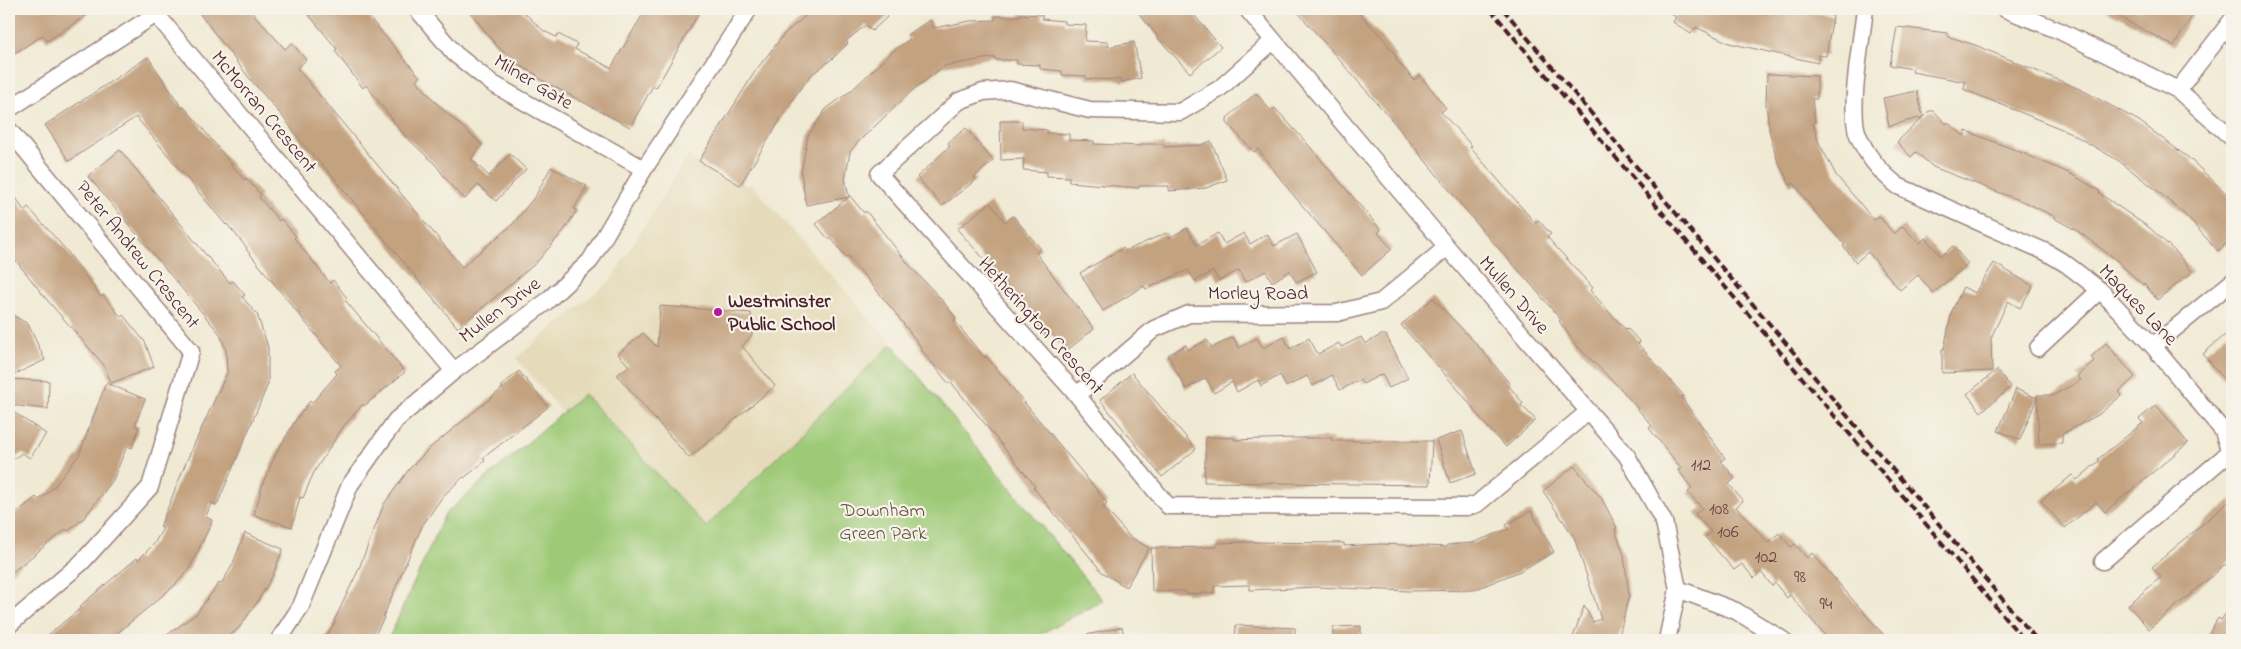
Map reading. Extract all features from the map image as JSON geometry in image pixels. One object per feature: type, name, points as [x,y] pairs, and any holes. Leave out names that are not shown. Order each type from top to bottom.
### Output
[{"type":"street","name":"Milner Gate","points":[[417,9],[455,54],[493,84],[644,169]]},
{"type":"street","name":"Mullen Drive","points":[[279,640],[301,606],[350,485],[396,420],[454,370],[546,302],[590,261],[644,169],[749,9]]},
{"type":"street","name":"Mullen Drive","points":[[1247,9],[1447,247],[1627,456],[1664,522],[1678,589],[1667,640]]},
{"type":"street","name":"Maques Lane","points":[[1865,9],[1854,113],[1857,134],[1867,154],[1879,171],[1898,186],[2046,252],[2066,264],[2100,290],[2153,346],[2223,431],[2229,450],[2218,463],[2103,561]]},
{"type":"street","points":[[2005,9],[2060,31],[2178,90],[2232,138]]},
{"type":"street","name":"McMorran Crescent","points":[[9,109],[156,14],[454,370]]},
{"type":"street","points":[[2178,90],[2232,20]]},
{"type":"street","name":"Hetherington Crescent","points":[[1273,41],[1218,89],[1180,112],[1090,110],[1010,90],[983,92],[959,100],[879,174],[1077,395],[1168,506],[1468,507],[1477,504],[1490,494],[1588,412]]},
{"type":"street","name":"Peter Andrew Crescent","points":[[9,130],[191,351],[150,487],[82,562],[9,625]]},
{"type":"street","name":"Morley Road","points":[[1077,395],[1154,328],[1189,314],[1337,314],[1381,302],[1447,247]]},
{"type":"street","points":[[2153,346],[2232,282]]},
{"type":"street","points":[[2038,348],[2100,290]]},
{"type":"street","points":[[1678,589],[1736,612],[1782,640]]},
{"type":"shaded area","name":"Westminster Public School","points":[[688,155],[721,180],[753,186],[892,344],[706,527],[584,395],[563,413],[516,358],[611,280]]},
{"type":"green space","name":"Downham Green Park","points":[[892,344],[1103,601],[1029,640],[388,640],[445,514],[584,394],[706,527]]},
{"type":"building","points":[[9,9],[96,9],[47,41],[43,35],[9,57]]},
{"type":"building","points":[[196,9],[249,9],[285,49],[292,43],[306,60],[297,68],[462,267],[513,224],[536,195],[551,167],[587,186],[574,209],[577,210],[565,229],[536,263],[458,328],[334,178],[302,143]]},
{"type":"building","points":[[304,9],[362,9],[420,77],[416,80],[437,104],[482,145],[471,159],[489,176],[510,154],[526,169],[496,201],[478,185],[465,199],[453,188],[435,164],[404,135],[366,85],[363,88],[335,51],[337,49]]},
{"type":"building","points":[[468,9],[520,9],[544,31],[556,37],[558,34],[577,44],[575,49],[611,68],[646,9],[701,9],[656,88],[653,86],[630,127],[536,77],[537,75],[517,64],[496,45]]},
{"type":"building","points":[[814,9],[880,9],[887,17],[872,31],[866,25],[846,41],[848,43],[832,59],[810,76],[795,96],[740,185],[699,161],[756,70],[785,33]]},
{"type":"building","points":[[1135,9],[1189,9],[1221,47],[1190,73],[1157,37]]},
{"type":"building","points":[[1295,9],[1355,9],[1382,37],[1397,57],[1395,58],[1414,80],[1420,75],[1446,108],[1441,112],[1472,146],[1470,147],[1535,223],[1538,220],[1551,234],[1547,237],[1593,288],[1590,290],[1625,329],[1627,328],[1640,342],[1638,344],[1684,396],[1681,397],[1725,458],[1721,461],[1735,478],[1729,484],[1743,501],[1736,507],[1768,543],[1779,533],[1791,547],[1795,544],[1807,558],[1812,553],[1888,640],[1829,640],[1790,595],[1787,598],[1775,583],[1772,586],[1761,572],[1754,578],[1742,564],[1734,570],[1705,537],[1711,532],[1695,514],[1702,508],[1688,492],[1692,488],[1678,470],[1681,468],[1649,428],[1652,426],[1621,389],[1575,344],[1559,321],[1561,320]]},
{"type":"building","points":[[1663,9],[1798,9],[1833,16],[1826,56],[1818,55],[1818,63],[1729,43],[1696,27],[1691,34],[1673,22],[1676,17]]},
{"type":"building","points":[[2104,9],[2196,9],[2174,46]]},
{"type":"building","points":[[1020,14],[1042,15],[1042,19],[1064,21],[1064,24],[1086,25],[1085,41],[1108,42],[1108,47],[1134,42],[1141,78],[1121,82],[1121,80],[1086,79],[1086,76],[1062,75],[1062,71],[1040,69],[1040,65],[1017,64],[1017,60],[995,60],[995,57],[944,66],[913,90],[858,142],[850,152],[845,179],[849,197],[806,205],[801,173],[808,136],[826,109],[852,90],[893,51],[910,39],[907,35],[930,20],[934,28],[970,21],[995,20],[995,16],[1020,16]]},
{"type":"building","points":[[1897,27],[1947,33],[1947,36],[1975,45],[2082,90],[2139,121],[2190,159],[2232,199],[2232,239],[2218,251],[2184,214],[2154,188],[2119,161],[2069,132],[1963,89],[1966,82],[1912,72],[1913,69],[1890,65]]},
{"type":"building","points":[[148,57],[182,108],[184,107],[199,124],[244,180],[246,178],[261,195],[259,197],[279,221],[281,219],[296,236],[294,238],[330,283],[333,280],[347,298],[345,300],[405,372],[364,406],[363,404],[343,427],[314,472],[303,498],[300,497],[292,527],[254,515],[264,480],[277,452],[297,418],[310,401],[312,403],[337,374],[335,371],[341,366],[247,248],[136,117],[69,161],[45,125]]},
{"type":"building","points":[[1767,74],[1817,76],[1817,99],[1812,99],[1815,122],[1813,122],[1818,141],[1836,175],[1874,220],[1879,216],[1894,234],[1903,226],[1919,244],[1925,238],[1941,256],[1953,246],[1968,264],[1933,293],[1918,275],[1900,290],[1868,252],[1856,262],[1843,246],[1845,245],[1813,210],[1794,183],[1790,185],[1777,159],[1770,134],[1766,104]]},
{"type":"building","points":[[1917,91],[1923,117],[1889,126],[1883,98]]},
{"type":"building","points":[[1256,93],[1271,111],[1275,108],[1381,230],[1378,233],[1392,249],[1362,275],[1289,190],[1258,149],[1254,152],[1227,123],[1227,118]]},
{"type":"building","points":[[1929,111],[1934,111],[1946,124],[1947,122],[1964,136],[1966,131],[2018,151],[2071,174],[2100,191],[2099,193],[2151,229],[2178,254],[2192,272],[2157,300],[2144,283],[2143,285],[2114,258],[2055,217],[2029,204],[1933,167],[1916,152],[1911,157],[1897,142]]},
{"type":"building","points":[[1000,121],[1022,121],[1022,128],[1047,130],[1047,133],[1069,134],[1069,140],[1094,141],[1094,144],[1142,146],[1142,144],[1164,144],[1164,147],[1201,145],[1211,141],[1227,180],[1206,188],[1169,191],[1169,186],[1139,186],[1139,188],[1069,182],[1069,177],[1047,176],[1047,172],[1023,170],[1024,159],[1001,160]]},
{"type":"building","points":[[966,128],[993,161],[974,177],[976,180],[942,206],[917,177],[950,146],[948,143]]},
{"type":"building","points":[[120,150],[230,283],[233,281],[245,295],[242,297],[257,314],[268,347],[268,384],[217,505],[211,503],[206,517],[212,520],[211,524],[188,571],[174,586],[109,640],[42,640],[137,558],[138,560],[154,544],[163,528],[160,527],[187,460],[227,373],[226,350],[220,334],[88,176]]},
{"type":"building","points":[[9,186],[24,211],[28,207],[67,251],[101,297],[103,295],[121,317],[123,315],[145,342],[154,367],[111,383],[104,365],[48,301],[9,252]]},
{"type":"building","points":[[850,196],[864,213],[866,211],[910,266],[941,299],[956,318],[954,320],[970,340],[985,358],[986,356],[1107,503],[1103,506],[1130,537],[1149,548],[1126,587],[1102,572],[951,382],[949,384],[920,348],[893,310],[848,256],[846,257],[831,238],[829,240],[816,224]]},
{"type":"building","points":[[990,203],[1005,222],[1013,216],[1041,249],[1036,253],[1094,329],[1066,351],[1052,334],[1047,338],[1003,280],[957,229]]},
{"type":"building","points":[[1187,228],[1197,245],[1218,233],[1224,244],[1244,233],[1250,244],[1267,234],[1274,246],[1297,234],[1317,272],[1296,282],[1290,271],[1272,282],[1266,271],[1245,282],[1239,270],[1219,281],[1213,271],[1195,281],[1188,270],[1146,289],[1144,286],[1103,311],[1080,273],[1123,248],[1125,251],[1166,233],[1169,238]]},
{"type":"building","points":[[1994,263],[2033,286],[2020,308],[2008,301],[1991,338],[1992,371],[1942,373],[1942,349],[1944,349],[1952,311],[1963,287],[1975,293]]},
{"type":"building","points":[[1433,298],[1481,349],[1510,384],[1508,385],[1523,403],[1521,405],[1536,420],[1506,447],[1401,325]]},
{"type":"building","points":[[660,306],[751,313],[752,335],[742,346],[775,386],[689,458],[617,375],[629,366],[618,354],[643,333],[657,347]]},
{"type":"building","points":[[9,313],[28,324],[45,360],[9,377]]},
{"type":"building","points":[[2232,329],[2232,388],[2203,354]]},
{"type":"building","points":[[1381,335],[1386,335],[1408,378],[1389,388],[1382,374],[1363,384],[1360,380],[1340,390],[1332,375],[1313,386],[1307,376],[1286,387],[1280,375],[1261,386],[1258,380],[1237,392],[1232,382],[1214,393],[1206,378],[1186,389],[1168,355],[1186,345],[1188,350],[1207,340],[1212,348],[1233,337],[1239,348],[1257,338],[1263,348],[1284,337],[1290,349],[1309,338],[1318,354],[1339,343],[1341,347],[1361,337],[1365,344]]},
{"type":"building","points":[[2106,343],[2135,377],[2119,392],[2122,395],[2098,415],[2062,434],[2062,443],[2039,444],[2037,395],[2054,395],[2081,380],[2077,376],[2094,361],[2091,357]]},
{"type":"building","points":[[1997,370],[2011,387],[1981,412],[1967,394]]},
{"type":"building","points":[[519,371],[548,407],[483,458],[485,461],[463,477],[443,496],[422,526],[384,618],[372,640],[324,640],[335,622],[358,571],[384,504],[410,468],[431,447],[503,388],[501,386]]},
{"type":"building","points":[[1132,373],[1196,449],[1162,477],[1100,400]]},
{"type":"building","points":[[9,379],[49,381],[48,409],[9,405]]},
{"type":"building","points":[[106,383],[145,399],[135,425],[139,427],[132,448],[127,446],[113,480],[84,518],[68,531],[66,529],[9,575],[9,519],[36,497],[39,500],[53,488],[79,455]]},
{"type":"building","points":[[2016,389],[2037,398],[2020,440],[1998,431]]},
{"type":"building","points":[[2156,405],[2188,443],[2105,512],[2096,502],[2065,528],[2041,501],[2072,475],[2077,480],[2099,461],[2098,459],[2143,423],[2139,419]]},
{"type":"building","points":[[9,409],[46,434],[30,458],[22,453],[9,462]]},
{"type":"building","points":[[1462,431],[1476,474],[1450,483],[1436,440]]},
{"type":"building","points":[[1206,437],[1235,438],[1234,440],[1332,438],[1332,441],[1432,441],[1430,485],[1204,482]]},
{"type":"building","points":[[1574,466],[1602,499],[1617,528],[1615,529],[1624,555],[1629,596],[1618,640],[1572,640],[1584,606],[1593,622],[1601,619],[1574,537],[1543,491]]},
{"type":"building","points":[[2232,499],[2232,559],[2149,629],[2128,605],[2161,577],[2152,567]]},
{"type":"building","points":[[1531,511],[1554,552],[1520,571],[1474,590],[1409,591],[1317,587],[1250,590],[1250,585],[1214,586],[1214,593],[1186,594],[1185,591],[1152,591],[1151,548],[1217,547],[1217,543],[1245,542],[1344,543],[1344,546],[1381,544],[1447,547],[1447,545],[1472,543],[1508,529],[1506,525]]},
{"type":"building","points":[[245,533],[283,549],[272,577],[238,629],[224,640],[160,640],[196,614],[219,583],[221,584],[232,566]]},
{"type":"building","points":[[2232,605],[2232,640],[2218,640],[2208,635],[2218,618],[2221,620]]},
{"type":"building","points":[[1236,625],[1295,628],[1295,640],[1235,640]]},
{"type":"building","points":[[1361,626],[1361,640],[1333,640],[1333,627]]},
{"type":"building","points":[[1122,627],[1125,640],[1086,640],[1086,635]]},
{"type":"railway","points":[[1490,9],[2024,640]]},
{"type":"railway","points":[[1503,9],[2037,640]]},
{"type":"place","name":"Westminster Public School","points":[[718,312]]}]
